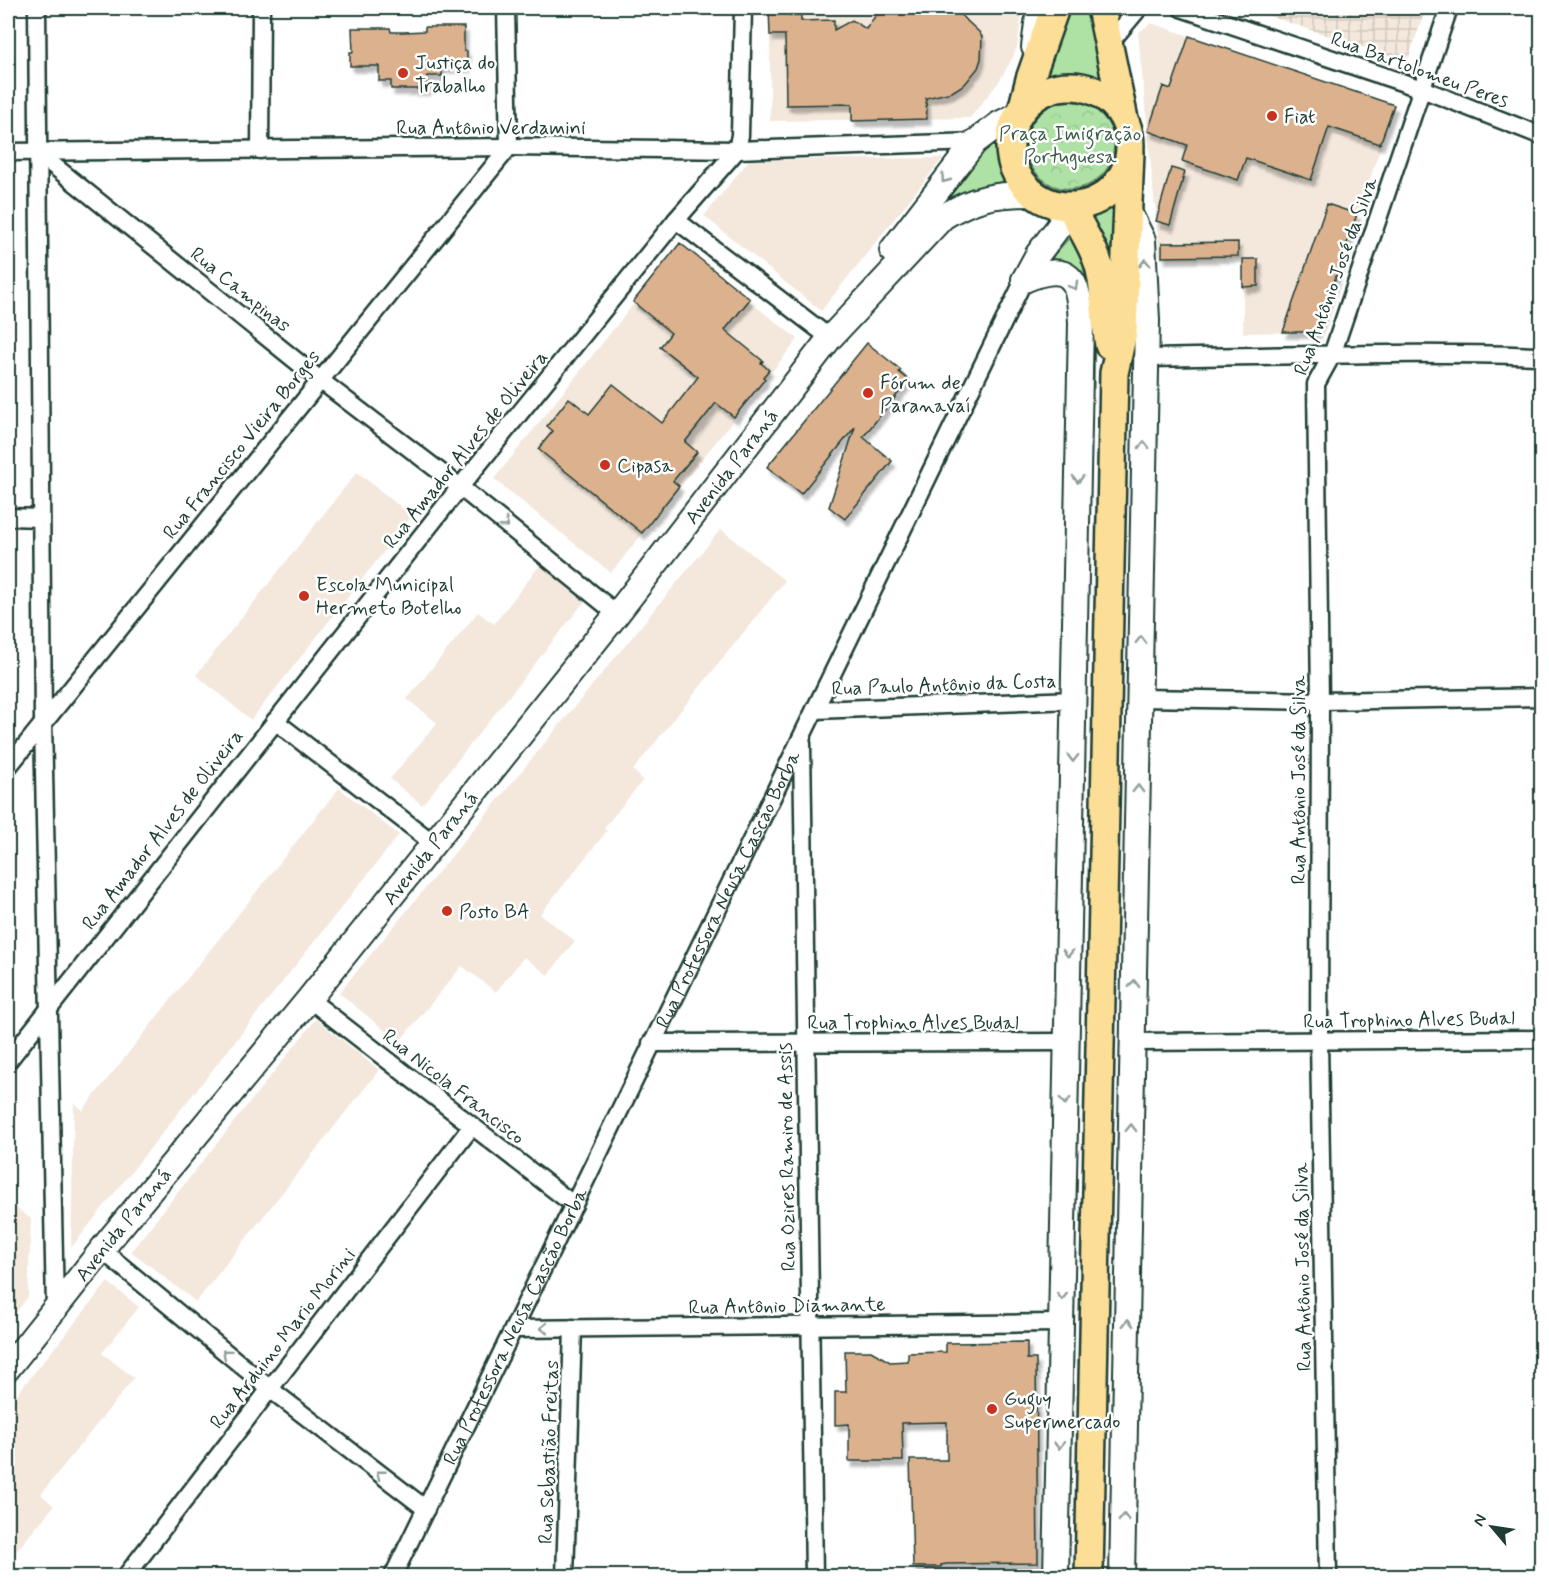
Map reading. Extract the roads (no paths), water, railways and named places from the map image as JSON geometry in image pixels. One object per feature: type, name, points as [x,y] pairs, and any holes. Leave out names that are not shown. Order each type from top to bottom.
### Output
[{"type":"main road","points":[[1055,8],[1021,112],[1012,132],[1010,151],[1017,175],[1034,194],[1049,202],[1067,206],[1088,203],[1104,195],[1117,184],[1126,169],[1130,152]]},
{"type":"main road","points":[[1102,9],[1124,120],[1129,134],[1130,152],[1123,332],[1114,373]]},
{"type":"main road","points":[[1021,112],[1033,99],[1046,91],[1076,86],[1104,97],[1116,107],[1124,120]]},
{"type":"main road","points":[[1067,206],[1093,248],[1099,267],[1114,373],[1089,1576]]},
{"type":"street","points":[[37,8],[43,722],[55,1308]]},
{"type":"street","points":[[260,150],[261,8]]},
{"type":"street","points":[[506,8],[509,147]]},
{"type":"street","points":[[737,150],[741,135],[743,8]]},
{"type":"street","points":[[1030,79],[1040,8]]},
{"type":"street","points":[[1108,45],[1139,8]]},
{"type":"street","name":"Rua Bartolomeu Peres","points":[[1181,8],[1422,89],[1542,136]]},
{"type":"street","name":"Rua Antônio José da Silva","points":[[1328,1576],[1319,1041],[1320,701],[1316,384],[1332,355],[1449,8]]},
{"type":"street","name":"Avenida Paraná","points":[[8,1368],[309,999],[617,614],[837,330],[897,243],[975,142],[999,124],[1021,112]]},
{"type":"street","name":"Rua Antônio Verdamini","points":[[8,152],[509,147],[737,150],[975,142]]},
{"type":"street","name":"Rua Francisco Vieira Borges","points":[[8,767],[509,147]]},
{"type":"street","name":"Rua Amador Alves de Oliveira","points":[[8,1061],[49,1006],[460,488],[676,220],[737,150]]},
{"type":"street","name":"Rua Campinas","points":[[38,153],[320,380],[460,488],[617,614]]},
{"type":"street","name":"Avenida Paraná","points":[[837,330],[943,217],[977,199],[996,195],[1034,194]]},
{"type":"street","name":"Rua Professora Neusa Cascão Borba","points":[[393,1576],[1024,280],[1038,254],[1060,225],[1067,206]]},
{"type":"street","points":[[1122,1576],[1147,320],[1143,240],[1128,210]]},
{"type":"street","points":[[676,220],[837,330]]},
{"type":"street","points":[[1024,280],[1049,271],[1066,275],[1077,288],[1081,323],[1056,1576]]},
{"type":"street","points":[[1146,358],[1496,354],[1542,356]]},
{"type":"street","points":[[8,517],[41,518]]},
{"type":"street","points":[[1140,698],[1320,701],[1542,697]]},
{"type":"street","name":"Rua Paulo Antônio da Costa","points":[[815,710],[1074,700]]},
{"type":"street","points":[[275,721],[433,843]]},
{"type":"street","name":"Rua Ozires Ramiro de Assis","points":[[802,738],[814,1576]]},
{"type":"street","name":"Rua Nicola Francisco","points":[[309,999],[574,1205]]},
{"type":"street","name":"Rua Trophino Alves Budal","points":[[1132,1042],[1542,1039]]},
{"type":"street","name":"Rua Trophino Alves Budal","points":[[651,1043],[1066,1042]]},
{"type":"street","name":"Rua Arduino Mario Morini","points":[[126,1576],[472,1126]]},
{"type":"street","points":[[102,1250],[270,1389],[426,1509]]},
{"type":"street","name":"Rua Antônio Diamante","points":[[514,1329],[1061,1323]]},
{"type":"street","name":"Rua Sebastião Freitas","points":[[565,1576],[573,1328]]},
{"type":"place","name":"Justiça do Trabalho","points":[[403,73]]},
{"type":"place","name":"Fiat","points":[[1272,116]]},
{"type":"place","name":"Fórum de Paranavaí","points":[[868,393]]},
{"type":"place","name":"Cipasa","points":[[605,465]]},
{"type":"place","name":"Escola Municipal Hermeto Botelho","points":[[304,596]]},
{"type":"place","name":"Posto BA","points":[[447,911]]},
{"type":"place","name":"Guguy Supermercado","points":[[992,1409]]},
{"type":"park label","name":"Praça Imigração Portuguesa","points":[[1070,144]]}]
